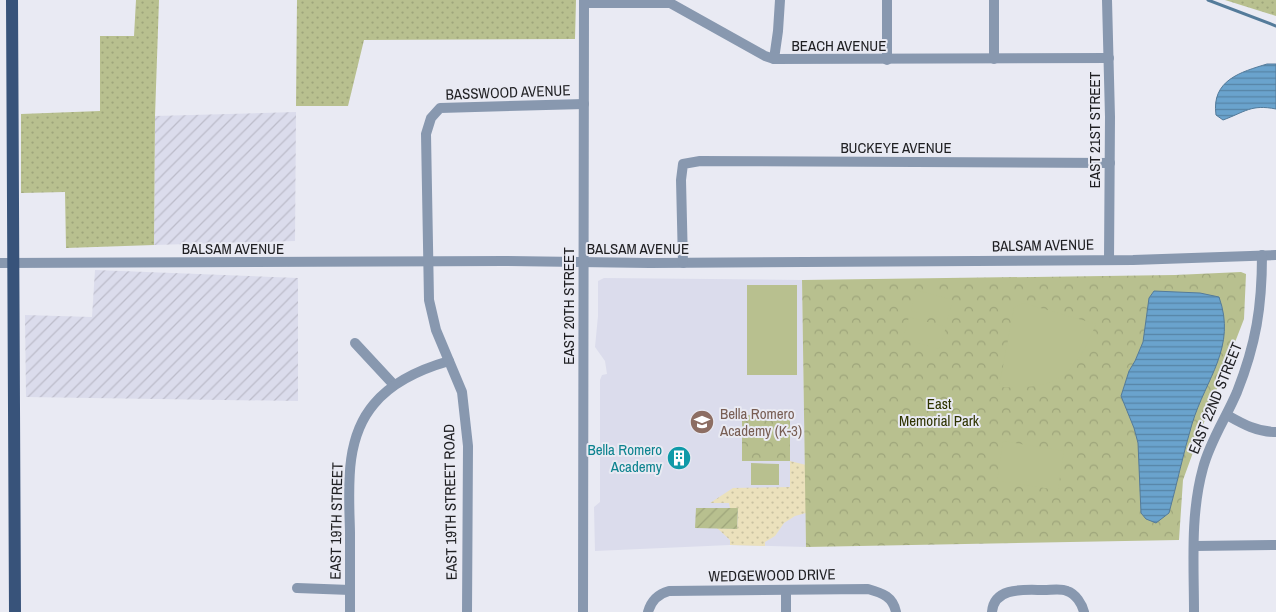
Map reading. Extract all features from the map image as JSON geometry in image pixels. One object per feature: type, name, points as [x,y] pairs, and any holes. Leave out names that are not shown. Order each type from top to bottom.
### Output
[{"type":"main road","points":[[12,0],[15,612]]},
{"type":"street","points":[[774,59],[780,0]]},
{"type":"street","points":[[887,0],[887,60]]},
{"type":"street","points":[[994,0],[994,59]]},
{"type":"street","name":"EAST 21ST STREET","points":[[1107,0],[1110,163],[1109,260]]},
{"type":"street","name":"BEACH AVENUE","points":[[584,2],[670,3],[765,56],[774,59],[1109,58]]},
{"type":"street","name":"EAST 20TH STREET","points":[[583,612],[584,2]]},
{"type":"street","name":"BASSWOOD AVENUE","points":[[429,262],[426,134],[431,118],[440,108],[584,104]]},
{"type":"street","name":"BUCKEYE AVENUE","points":[[682,263],[681,180],[684,164],[700,161],[1110,163]]},
{"type":"street","name":"BALSAM AVENUE","points":[[0,263],[682,263],[1109,260],[1276,255]]},
{"type":"street","name":"EAST 22ND STREET","points":[[1194,612],[1195,514],[1202,468],[1212,441],[1227,415],[1237,392],[1253,347],[1260,308],[1262,256]]},
{"type":"street","name":"EAST 19TH STREET ROAD","points":[[429,262],[429,300],[436,330],[462,392],[468,446],[467,612]]},
{"type":"street","points":[[355,343],[394,385]]},
{"type":"street","name":"EAST 19TH STREET","points":[[350,612],[350,464],[353,446],[362,423],[373,404],[394,385],[422,369],[449,361]]},
{"type":"street","points":[[1227,415],[1246,426],[1267,432],[1276,432]]},
{"type":"street","points":[[1194,546],[1276,545]]},
{"type":"street","points":[[297,588],[350,590]]},
{"type":"street","name":"WEDGEWOOD DRIVE","points":[[648,612],[651,603],[657,597],[670,591],[868,589],[890,598],[896,612]]},
{"type":"street","points":[[992,612],[993,606],[1002,594],[1016,590],[1066,590],[1078,600],[1084,612]]},
{"type":"street","points":[[786,591],[786,612]]},
{"type":"shaded area","points":[[296,112],[295,241],[154,245],[155,116]]},
{"type":"shaded area","points":[[95,270],[298,278],[298,401],[26,397],[25,315],[92,317]]},
{"type":"shaded area","name":"Bella Romero Academy (K-3)","points":[[604,278],[802,280],[806,547],[730,545],[595,551],[594,507],[600,502],[600,380],[602,375],[607,374],[605,361],[595,347],[598,316],[598,281]]},
{"type":"green space","points":[[136,0],[159,0],[155,116],[154,245],[66,248],[65,192],[21,193],[21,114],[100,111],[100,36],[134,36]]},
{"type":"green space","points":[[297,0],[576,0],[575,39],[364,40],[348,106],[296,106]]},
{"type":"green space","points":[[1225,0],[1276,0],[1276,16]]},
{"type":"green space","name":"East Memorial Park","points":[[1241,272],[1246,274],[1244,319],[1183,480],[1179,540],[806,547],[802,280],[1175,275]]},
{"type":"green space","points":[[747,285],[797,285],[797,375],[747,375]]},
{"type":"green space","points":[[916,290],[953,300],[947,320],[911,311]]},
{"type":"green space","points":[[1023,303],[1096,324],[1080,357],[1061,376],[1036,386],[999,387],[1014,308]]},
{"type":"green space","points":[[909,317],[946,327],[939,349],[903,339]]},
{"type":"green space","points":[[742,415],[790,415],[790,461],[742,461]]},
{"type":"green space","points":[[1003,441],[1064,451],[1058,490],[997,481]]},
{"type":"green space","points":[[751,463],[779,464],[779,485],[751,485]]},
{"type":"green space","points":[[696,508],[738,508],[737,529],[695,528]]},
{"type":"sand","points":[[790,461],[806,465],[813,514],[806,513],[795,516],[784,523],[775,536],[765,542],[765,546],[730,545],[730,540],[717,528],[737,529],[738,509],[730,508],[729,503],[710,503],[733,488],[790,487]]},
{"type":"water","points":[[1267,64],[1276,64],[1276,109],[1254,108],[1223,120],[1216,115],[1218,93],[1230,79],[1247,70]]},
{"type":"water","points":[[1154,291],[1200,293],[1219,297],[1224,315],[1222,347],[1218,362],[1192,424],[1169,513],[1156,523],[1146,519],[1141,513],[1138,443],[1121,396],[1129,371],[1143,342],[1149,298]]},
{"type":"waterway","points":[[1208,0],[1276,26]]},
{"type":"place","name":"Bella Romero Academy (K-3)","points":[[702,422]]},
{"type":"place","name":"Bella Romero Academy","points":[[679,458]]}]
